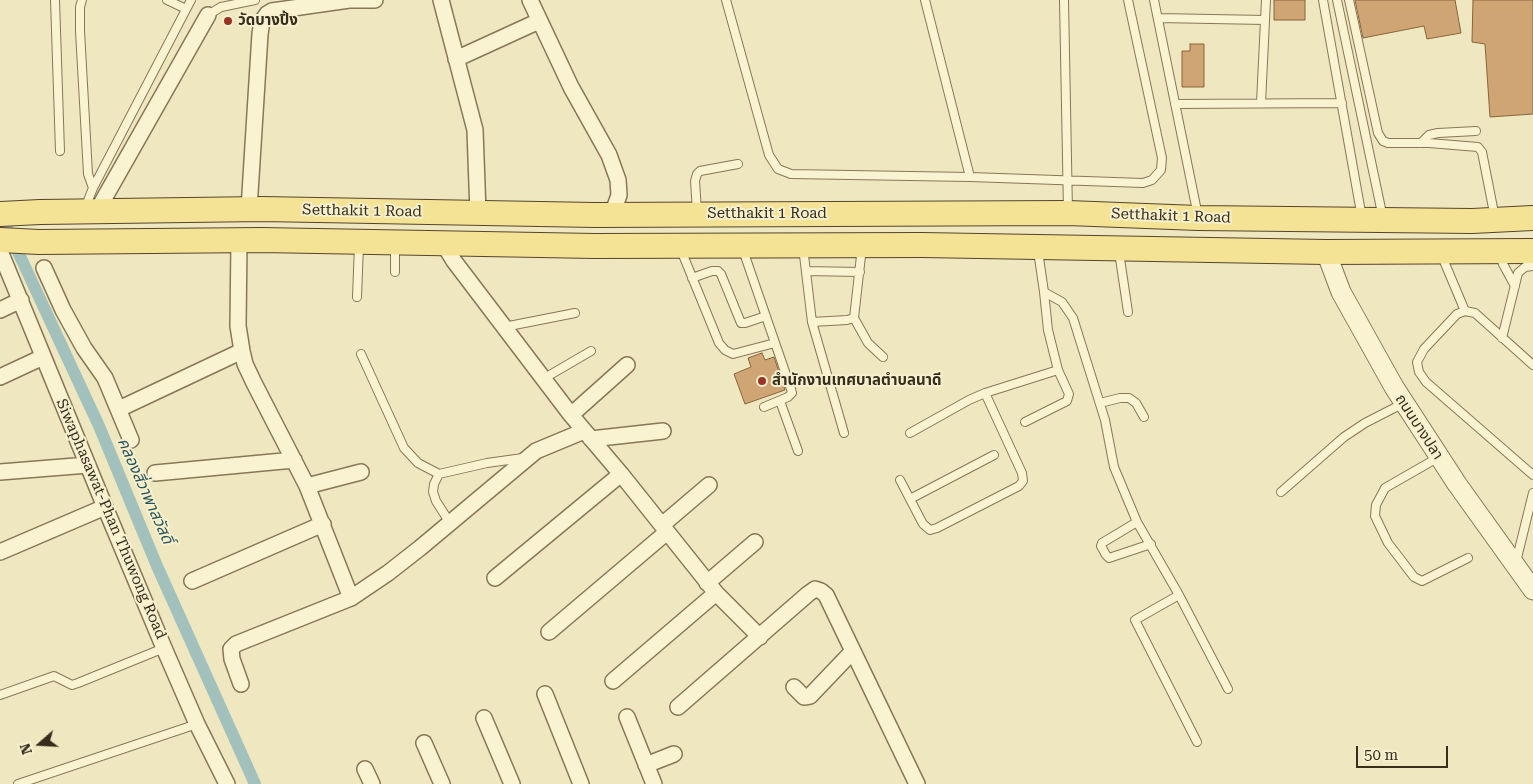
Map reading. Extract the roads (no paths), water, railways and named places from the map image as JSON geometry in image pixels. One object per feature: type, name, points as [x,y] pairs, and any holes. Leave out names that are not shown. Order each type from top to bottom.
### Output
[{"type":"main road","name":"Setthakit 1 Road","points":[[0,214],[249,209],[612,215],[1068,213],[1327,220],[1496,220],[1533,218]]},
{"type":"main road","points":[[1249,249],[1251,218]]},
{"type":"main road","points":[[1326,252],[1327,220]]},
{"type":"main road","name":"Setthakit 1 Road","points":[[0,240],[39,242],[239,241],[1037,246],[1326,252],[1533,251]]},
{"type":"street","points":[[249,209],[262,21],[272,11],[349,0],[375,0]]},
{"type":"street","points":[[441,0],[475,130],[478,213]]},
{"type":"street","points":[[530,0],[571,86],[609,156],[618,180],[619,195],[612,215]]},
{"type":"street","points":[[91,211],[208,15]]},
{"type":"street","points":[[456,59],[540,21]]},
{"type":"street","points":[[239,241],[238,326],[242,350],[254,383],[307,486],[351,598]]},
{"type":"street","points":[[443,243],[454,261],[570,415],[621,474],[711,588],[760,637]]},
{"type":"street","name":"Siwaphasawat-Phan Thuwong Road","points":[[0,251],[164,648],[197,724],[227,784]]},
{"type":"street","name":"ถนนบางปลา","points":[[1326,252],[1341,292],[1404,403],[1456,484],[1533,590]]},
{"type":"street","points":[[44,268],[63,310],[84,348],[105,378],[131,440]]},
{"type":"street","points":[[0,310],[21,300]]},
{"type":"street","points":[[119,409],[242,350]]},
{"type":"street","points":[[0,377],[43,357]]},
{"type":"street","points":[[570,415],[627,365]]},
{"type":"street","points":[[241,684],[232,659],[231,649],[236,644],[351,598],[388,573],[528,457],[547,446],[588,435],[663,430]]},
{"type":"street","points":[[155,473],[294,460]]},
{"type":"street","points":[[0,472],[88,465]]},
{"type":"street","points":[[307,486],[361,472]]},
{"type":"street","points":[[495,578],[621,474]]},
{"type":"street","points":[[549,632],[664,529],[709,485]]},
{"type":"street","points":[[0,552],[105,507]]},
{"type":"street","points":[[192,582],[323,524]]},
{"type":"street","points":[[613,681],[711,588],[755,542]]},
{"type":"street","points":[[678,707],[815,589],[826,595],[917,784]]},
{"type":"street","points":[[794,687],[804,698],[810,696],[853,651]]},
{"type":"street","points":[[544,694],[581,784]]},
{"type":"street","points":[[627,717],[654,784]]},
{"type":"street","points":[[484,718],[512,784]]},
{"type":"street","points":[[424,743],[442,784]]},
{"type":"street","points":[[646,765],[674,754]]},
{"type":"street","points":[[365,769],[372,784]]},
{"type":"lane","points":[[55,0],[60,151]]},
{"type":"lane","points":[[82,0],[79,16],[80,40],[88,174],[93,188]]},
{"type":"lane","points":[[167,0],[186,9]]},
{"type":"lane","points":[[91,211],[93,188],[191,0]]},
{"type":"lane","points":[[208,15],[221,7],[255,0]]},
{"type":"lane","points":[[726,0],[769,155],[778,169],[790,174],[970,177],[1143,183],[1152,180],[1161,170],[1162,158],[1128,0]]},
{"type":"lane","points":[[924,0],[970,177]]},
{"type":"lane","points":[[1064,0],[1068,213]]},
{"type":"lane","points":[[1154,0],[1198,218]]},
{"type":"lane","points":[[1261,104],[1266,0]]},
{"type":"lane","points":[[1323,0],[1342,103],[1373,220]]},
{"type":"lane","points":[[1337,0],[1373,220]]},
{"type":"lane","points":[[1349,0],[1378,133],[1382,141],[1388,143],[1478,147],[1482,152],[1496,220]]},
{"type":"lane","points":[[1158,18],[1265,20]]},
{"type":"lane","points":[[1175,104],[1342,103]]},
{"type":"lane","points":[[1421,143],[1438,133],[1476,131]]},
{"type":"lane","points":[[697,214],[695,181],[697,174],[700,171],[738,164]]},
{"type":"lane","points":[[357,298],[359,242]]},
{"type":"lane","points":[[394,242],[395,272]]},
{"type":"lane","points":[[679,245],[719,343],[725,350],[733,354],[775,343]]},
{"type":"lane","points":[[742,245],[792,393],[788,397],[764,407]]},
{"type":"lane","points":[[802,245],[812,322],[844,433]]},
{"type":"lane","points":[[862,245],[854,318],[868,343],[883,357]]},
{"type":"lane","points":[[1025,422],[1068,401],[1069,394],[1058,370],[1048,330],[1037,246]]},
{"type":"lane","points":[[1118,247],[1128,312]]},
{"type":"lane","points":[[1440,252],[1464,311]]},
{"type":"lane","points":[[1500,252],[1503,264],[1515,286]]},
{"type":"lane","points":[[1502,338],[1518,273],[1525,267],[1533,266]]},
{"type":"lane","points":[[692,278],[712,271],[721,274],[741,323],[766,316]]},
{"type":"lane","points":[[806,271],[860,272]]},
{"type":"lane","points":[[1044,292],[1062,302],[1073,318],[1105,420],[1114,467],[1137,522],[1179,595],[1228,689]]},
{"type":"lane","points":[[1533,365],[1475,313],[1464,311],[1457,314],[1424,349],[1417,362],[1419,372],[1426,382],[1533,475]]},
{"type":"lane","points":[[504,327],[574,313]]},
{"type":"lane","points":[[812,322],[854,318]]},
{"type":"lane","points":[[543,379],[591,351]]},
{"type":"lane","points":[[361,354],[404,448],[418,463],[439,474],[487,462],[528,457]]},
{"type":"lane","points":[[910,433],[985,393],[1058,370]]},
{"type":"lane","points":[[900,480],[923,524],[930,530],[1019,486],[1023,481],[1022,473],[985,393]]},
{"type":"lane","points":[[1100,403],[1120,398],[1129,398],[1136,403],[1144,417]]},
{"type":"lane","points":[[780,400],[798,451]]},
{"type":"lane","points":[[1281,492],[1344,437],[1404,403]]},
{"type":"lane","points":[[910,499],[994,455]]},
{"type":"lane","points":[[1439,457],[1385,488],[1376,505],[1375,516],[1388,543],[1414,577],[1422,581],[1468,558]]},
{"type":"lane","points":[[439,474],[434,484],[436,501],[450,523]]},
{"type":"lane","points":[[1515,564],[1533,493]]},
{"type":"lane","points":[[1137,522],[1102,543],[1101,546],[1106,556],[1109,558],[1151,544]]},
{"type":"lane","points":[[1179,595],[1135,620],[1197,742]]},
{"type":"lane","points":[[0,695],[54,676],[72,685],[164,648]]},
{"type":"lane","points":[[18,784],[197,724]]},
{"type":"waterway","name":"คลองสี่วาพาสวัสดิ์","points":[[0,213],[99,426],[157,566],[255,784]]},
{"type":"place","name":"วัดบางปิ้ง","points":[[228,21]]},
{"type":"place","name":"สำนักงานเทศบาลตำบลนาดี","points":[[762,381]]}]
